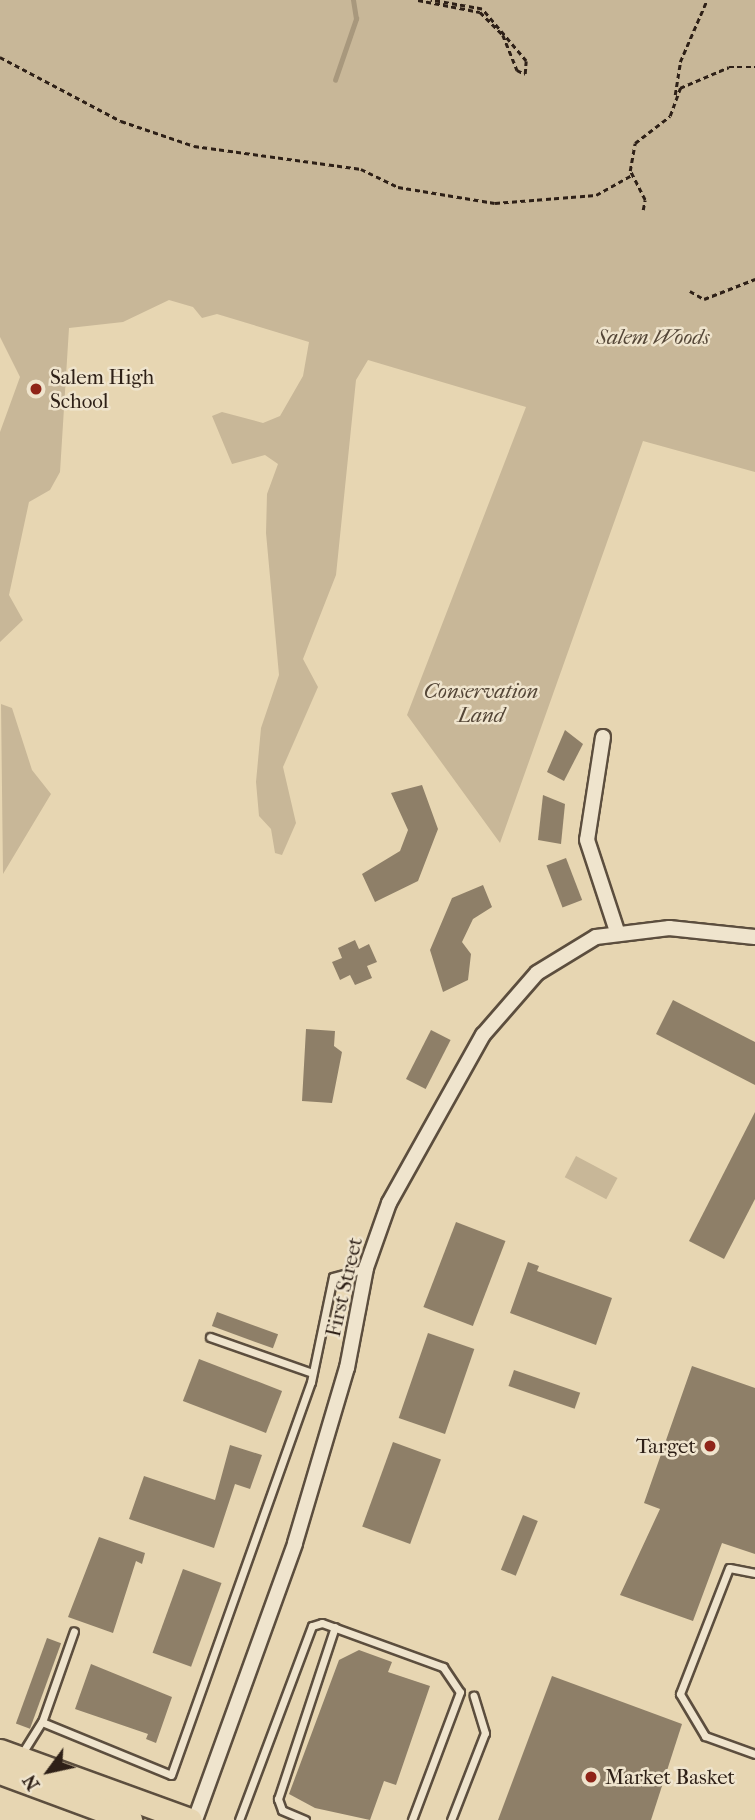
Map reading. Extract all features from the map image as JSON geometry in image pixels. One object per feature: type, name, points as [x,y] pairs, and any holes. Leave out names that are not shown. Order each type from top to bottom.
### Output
[{"type":"main road","points":[[10,1755],[192,1820]]},
{"type":"main road","points":[[0,1772],[130,1820]]},
{"type":"street","points":[[603,737],[587,840],[617,931]]},
{"type":"street","name":"First Street","points":[[192,1820],[295,1543],[347,1368],[366,1268],[389,1203],[484,1035],[515,993],[560,954],[617,931],[681,928],[755,937]]},
{"type":"lane","points":[[42,1722],[171,1775],[312,1373],[333,1277],[366,1268]]},
{"type":"lane","points":[[210,1337],[312,1373]]},
{"type":"lane","points":[[755,1573],[736,1566],[727,1571],[680,1694],[705,1735],[755,1754]]},
{"type":"lane","points":[[239,1820],[312,1626],[335,1627],[443,1667],[460,1692],[412,1820]]},
{"type":"lane","points":[[305,1820],[282,1810],[278,1799],[335,1627]]},
{"type":"lane","points":[[10,1755],[42,1722],[74,1631]]},
{"type":"lane","points":[[450,1820],[485,1734],[474,1696]]},
{"type":"path","points":[[418,0],[480,12],[503,35],[517,70],[526,74],[526,61],[482,9],[455,1],[430,0]]},
{"type":"path","points":[[643,210],[632,175],[635,143],[670,116],[680,62],[707,0]]},
{"type":"path","points":[[0,57],[121,121],[194,146],[361,169],[407,188],[495,203],[596,195],[632,175]]},
{"type":"path","points":[[675,98],[680,88],[717,71],[755,67]]},
{"type":"path","points":[[690,291],[704,299],[755,279]]},
{"type":"green space","points":[[0,0],[755,0],[755,472],[643,441],[500,843],[407,715],[526,407],[368,360],[356,380],[336,575],[303,659],[318,687],[283,767],[296,823],[282,855],[275,853],[271,829],[259,816],[256,782],[261,728],[279,675],[266,533],[267,494],[278,464],[265,455],[232,464],[212,416],[222,412],[263,423],[280,416],[303,376],[309,342],[217,314],[202,318],[193,307],[169,300],[123,322],[69,328],[60,472],[50,490],[29,502],[9,595],[23,620],[0,642],[0,432],[20,377],[0,337]]},
{"type":"green space","points":[[1,704],[12,708],[32,770],[51,794],[3,874]]},
{"type":"green space","points":[[576,1156],[617,1178],[606,1199],[565,1177]]},
{"type":"building","points":[[565,730],[583,744],[564,781],[547,772]]},
{"type":"building","points":[[422,785],[438,829],[418,881],[375,902],[362,874],[400,851],[408,830],[391,793]]},
{"type":"building","points":[[543,795],[565,804],[561,844],[538,840]]},
{"type":"building","points":[[566,858],[582,900],[563,908],[546,866]]},
{"type":"building","points":[[483,885],[492,907],[473,919],[462,942],[471,954],[468,980],[443,992],[430,950],[452,898]]},
{"type":"building","points":[[355,940],[359,949],[369,944],[377,962],[367,966],[372,978],[355,985],[350,975],[340,980],[332,962],[342,958],[338,948]]},
{"type":"building","points":[[673,1000],[755,1042],[755,1085],[656,1034]]},
{"type":"building","points":[[306,1029],[335,1031],[334,1046],[342,1052],[332,1103],[302,1101]]},
{"type":"building","points":[[431,1030],[451,1040],[426,1089],[406,1079]]},
{"type":"building","points":[[755,1112],[755,1199],[724,1259],[689,1241]]},
{"type":"building","points":[[456,1222],[505,1241],[473,1326],[423,1307]]},
{"type":"building","points":[[528,1262],[539,1266],[537,1271],[612,1298],[596,1345],[510,1313]]},
{"type":"building","points":[[217,1312],[278,1334],[273,1348],[212,1326]]},
{"type":"building","points":[[428,1333],[474,1349],[445,1434],[399,1418]]},
{"type":"building","points":[[199,1359],[282,1391],[266,1433],[183,1401]]},
{"type":"building","name":"Target","points":[[692,1366],[755,1388],[755,1554],[722,1543],[693,1621],[620,1595],[660,1509],[644,1503]]},
{"type":"building","points":[[514,1370],[580,1393],[575,1409],[508,1386]]},
{"type":"building","points":[[393,1442],[441,1459],[410,1544],[362,1527]]},
{"type":"building","points":[[230,1445],[262,1455],[250,1489],[235,1484],[214,1548],[129,1519],[144,1476],[215,1500]]},
{"type":"building","points":[[523,1515],[538,1521],[516,1576],[501,1570]]},
{"type":"building","points":[[99,1537],[145,1553],[142,1564],[136,1561],[113,1633],[68,1617]]},
{"type":"building","points":[[183,1569],[222,1583],[191,1667],[153,1653]]},
{"type":"building","points":[[47,1638],[61,1643],[30,1729],[16,1724]]},
{"type":"building","points":[[359,1650],[392,1662],[388,1672],[430,1686],[396,1785],[384,1781],[370,1820],[315,1808],[289,1794],[339,1660]]},
{"type":"building","points":[[91,1664],[172,1697],[156,1743],[146,1739],[148,1734],[75,1709]]},
{"type":"building","name":"Market Basket","points":[[552,1676],[682,1724],[651,1820],[498,1820]]},
{"type":"waterway","points":[[335,80],[356,19],[353,0]]},
{"type":"place","name":"Salem High School","points":[[36,389]]},
{"type":"place","name":"Target","points":[[710,1446]]},
{"type":"place","name":"Market Basket","points":[[591,1777]]},
{"type":"park label","name":"Salem Woods","points":[[653,337]]},
{"type":"park label","name":"Conservation Land","points":[[481,703]]}]
